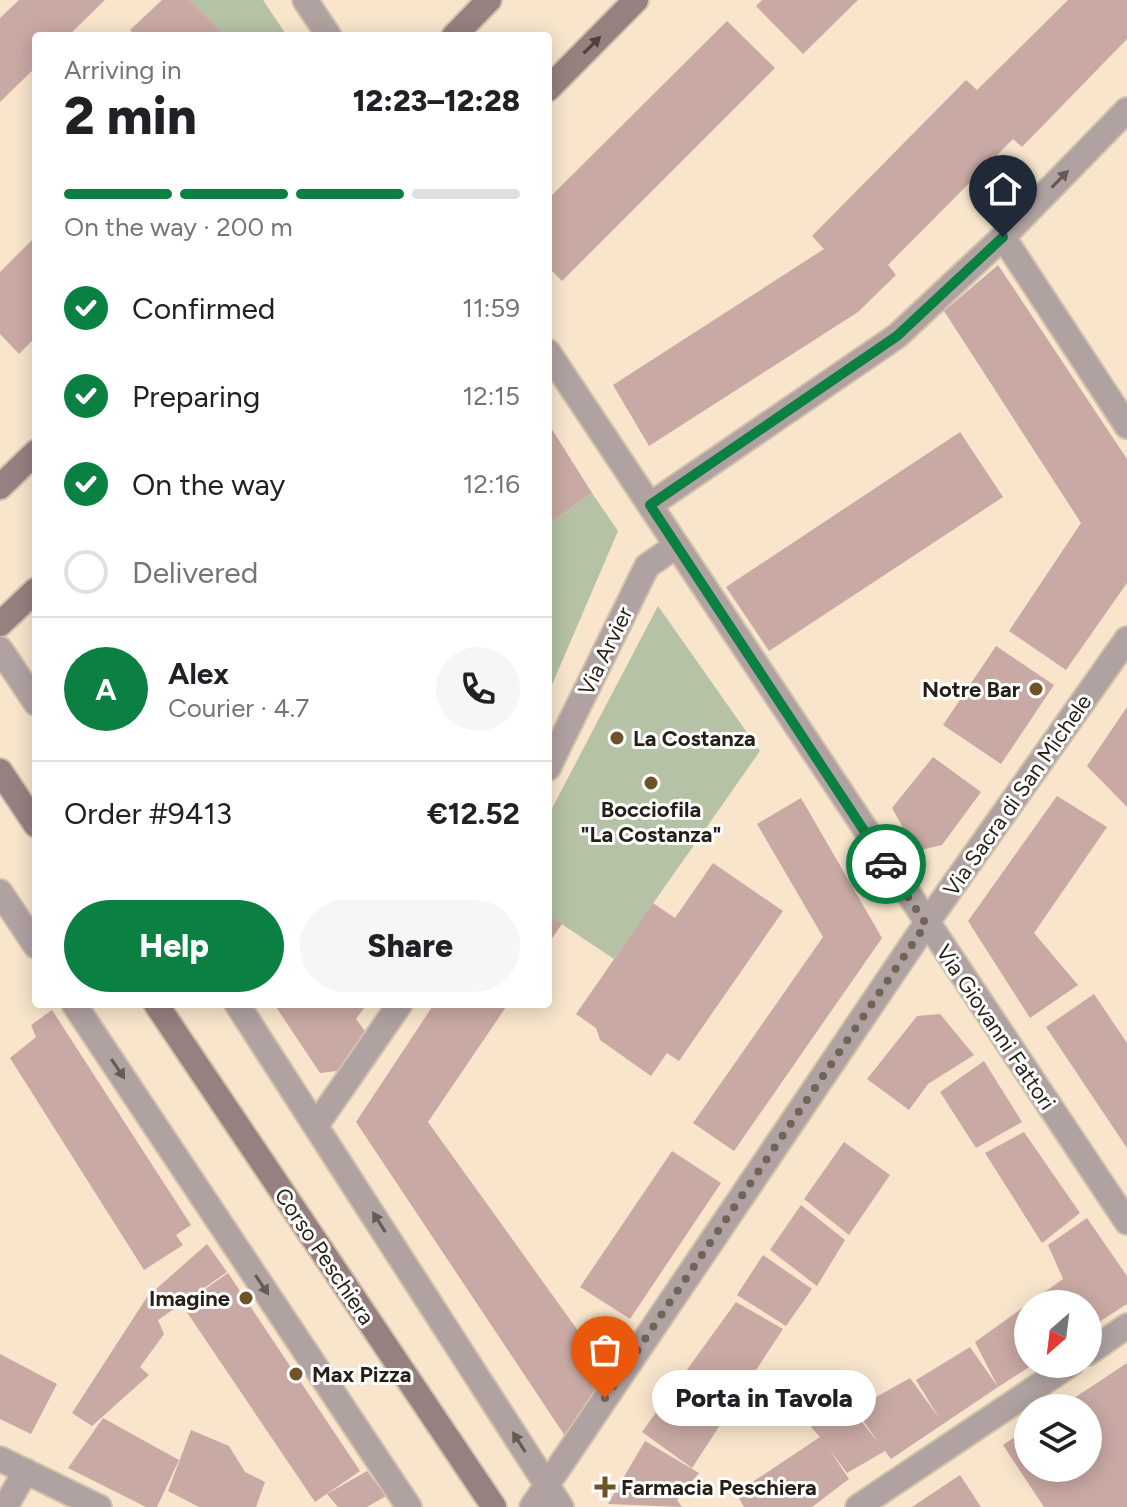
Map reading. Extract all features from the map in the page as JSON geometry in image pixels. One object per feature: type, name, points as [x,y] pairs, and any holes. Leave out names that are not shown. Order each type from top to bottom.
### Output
[{"type":"main road","points":[[458,32],[489,0]]},
{"type":"main road","points":[[552,85],[636,0]]},
{"type":"main road","points":[[0,487],[32,456]]},
{"type":"main road","points":[[0,624],[32,594]]},
{"type":"main road","points":[[0,771],[32,819]]},
{"type":"main road","name":"Corso Peschiera","points":[[159,1008],[494,1507]]},
{"type":"street","points":[[305,0],[326,32]]},
{"type":"street","points":[[650,505],[897,336],[1003,237],[1127,110]]},
{"type":"street","points":[[1003,237],[1127,426]]},
{"type":"street","name":"Via Giovanni Fattori","points":[[552,362],[1127,1222]]},
{"type":"street","name":"Via Arvier","points":[[552,760],[647,566],[676,546]]},
{"type":"street","name":"Via Sacra di San Michele","points":[[532,1507],[926,924],[1127,639]]},
{"type":"street","points":[[0,649],[32,697]]},
{"type":"street","points":[[0,892],[32,940]]},
{"type":"street","points":[[77,1008],[409,1507]]},
{"type":"street","points":[[240,1008],[561,1507]]},
{"type":"street","points":[[317,1124],[397,1008]]},
{"type":"street","points":[[1102,1343],[1127,1326]]},
{"type":"street","points":[[858,1507],[1050,1378]]},
{"type":"street","points":[[0,1459],[99,1507]]},
{"type":"street","points":[[5,1507],[26,1471]]},
{"type":"green space","points":[[190,0],[263,0],[284,32],[222,32]]},
{"type":"green space","points":[[592,493],[618,531],[552,685],[552,521]]},
{"type":"green space","name":"Bocciofila \"La Costanza\"","points":[[658,606],[760,751],[614,959],[552,918],[552,808]]},
{"type":"building","points":[[19,0],[105,0],[72,32],[32,32],[32,71],[0,102],[0,18]]},
{"type":"building","points":[[162,0],[190,0],[222,32],[132,32],[130,30]]},
{"type":"building","points":[[762,0],[858,0],[803,54],[756,6]]},
{"type":"building","points":[[1068,0],[1127,0],[1127,39],[1022,147],[1013,139],[888,265],[896,275],[858,312],[649,446],[613,385],[824,249],[812,236],[966,80],[977,90]]},
{"type":"building","points":[[727,21],[775,68],[562,281],[552,271],[552,195]]},
{"type":"building","points":[[32,240],[32,341],[19,354],[0,334],[0,272]]},
{"type":"building","points":[[998,265],[1127,459],[1127,583],[1066,670],[1009,631],[1081,523],[944,311]]},
{"type":"building","points":[[552,429],[592,493],[552,521]]},
{"type":"building","points":[[960,432],[1003,497],[769,651],[726,587]]},
{"type":"building","points":[[996,646],[1054,685],[1001,764],[943,725]]},
{"type":"building","points":[[1127,707],[1127,807],[1087,766]]},
{"type":"building","points":[[933,757],[981,792],[942,845],[916,851],[892,808]]},
{"type":"building","points":[[1057,796],[1107,827],[1034,933],[1078,985],[1030,1018],[968,921]]},
{"type":"building","points":[[801,798],[882,938],[734,1151],[693,1123],[823,937],[757,824]]},
{"type":"building","points":[[713,863],[783,911],[679,1061],[667,1053],[651,1076],[600,1040],[596,1028],[576,1014],[653,903],[675,918]]},
{"type":"building","points":[[552,918],[562,924],[552,938]]},
{"type":"building","points":[[1094,994],[1127,1043],[1127,1148],[1046,1027]]},
{"type":"building","points":[[277,1008],[364,1008],[356,1019],[365,1031],[337,1071],[320,1073]]},
{"type":"building","points":[[431,1008],[505,1008],[428,1122],[607,1371],[565,1436],[356,1122]]},
{"type":"building","points":[[52,1010],[191,1225],[176,1235],[183,1245],[144,1270],[10,1058],[36,1037],[31,1025]]},
{"type":"building","points":[[940,1014],[974,1055],[928,1084],[909,1110],[867,1079],[917,1016]]},
{"type":"building","points":[[984,1061],[1022,1122],[976,1148],[940,1092]]},
{"type":"building","points":[[1024,1132],[1080,1213],[1042,1243],[985,1153]]},
{"type":"building","points":[[844,1142],[890,1175],[849,1235],[804,1199]]},
{"type":"building","points":[[672,1151],[721,1183],[630,1319],[580,1287]]},
{"type":"building","points":[[801,1205],[845,1240],[817,1286],[770,1250]]},
{"type":"building","points":[[1087,1218],[1127,1276],[1127,1304],[1102,1320],[1102,1290],[1048,1290],[1063,1279],[1048,1245]]},
{"type":"building","points":[[207,1244],[227,1272],[158,1320],[164,1334],[140,1367],[149,1375],[92,1426],[72,1413],[147,1297]]},
{"type":"building","points":[[763,1255],[812,1289],[786,1326],[737,1295]]},
{"type":"building","points":[[228,1273],[360,1471],[315,1502],[182,1305]]},
{"type":"building","points":[[736,1302],[783,1329],[692,1468],[642,1432]]},
{"type":"building","points":[[1014,1314],[1014,1377],[998,1387],[975,1342]]},
{"type":"building","points":[[970,1347],[998,1387],[891,1459],[885,1451],[847,1473],[829,1449],[849,1479],[812,1507],[744,1507],[736,1493],[820,1437],[811,1427],[848,1405],[879,1443],[855,1409],[910,1378],[939,1418],[916,1380]]},
{"type":"building","points":[[0,1354],[57,1384],[31,1434],[0,1419]]},
{"type":"building","points":[[1127,1363],[1127,1507],[1044,1507],[1027,1482],[1102,1482],[1102,1394],[1080,1394]]},
{"type":"building","points":[[103,1418],[179,1460],[157,1507],[146,1507],[68,1468]]},
{"type":"building","points":[[191,1430],[229,1446],[245,1472],[265,1482],[256,1507],[199,1507],[168,1491]]},
{"type":"building","points":[[1014,1438],[1014,1462],[1003,1445]]},
{"type":"building","points":[[645,1441],[699,1473],[677,1500],[682,1507],[608,1504]]},
{"type":"building","points":[[367,1471],[386,1496],[367,1507],[338,1507],[327,1494]]},
{"type":"building","points":[[960,1475],[981,1507],[912,1507]]},
{"type":"way so far","points":[[605,1398],[926,924],[886,864]]},
{"type":"place","name":"Notre Bar","points":[[1036,689]]},
{"type":"place","name":"La Costanza","points":[[617,738]]},
{"type":"place","name":"Bocciofila \"La Costanza\"","points":[[651,783]]},
{"type":"place","name":"Imagine","points":[[246,1298]]},
{"type":"place","name":"Max Pizza","points":[[296,1374]]},
{"type":"place","name":"Porta in Tavola","points":[[605,1398]]},
{"type":"place","name":"Farmacia Peschiera","points":[[605,1487]]},
{"type":"route","points":[[886,864],[650,505],[897,336],[1003,237]]}]
